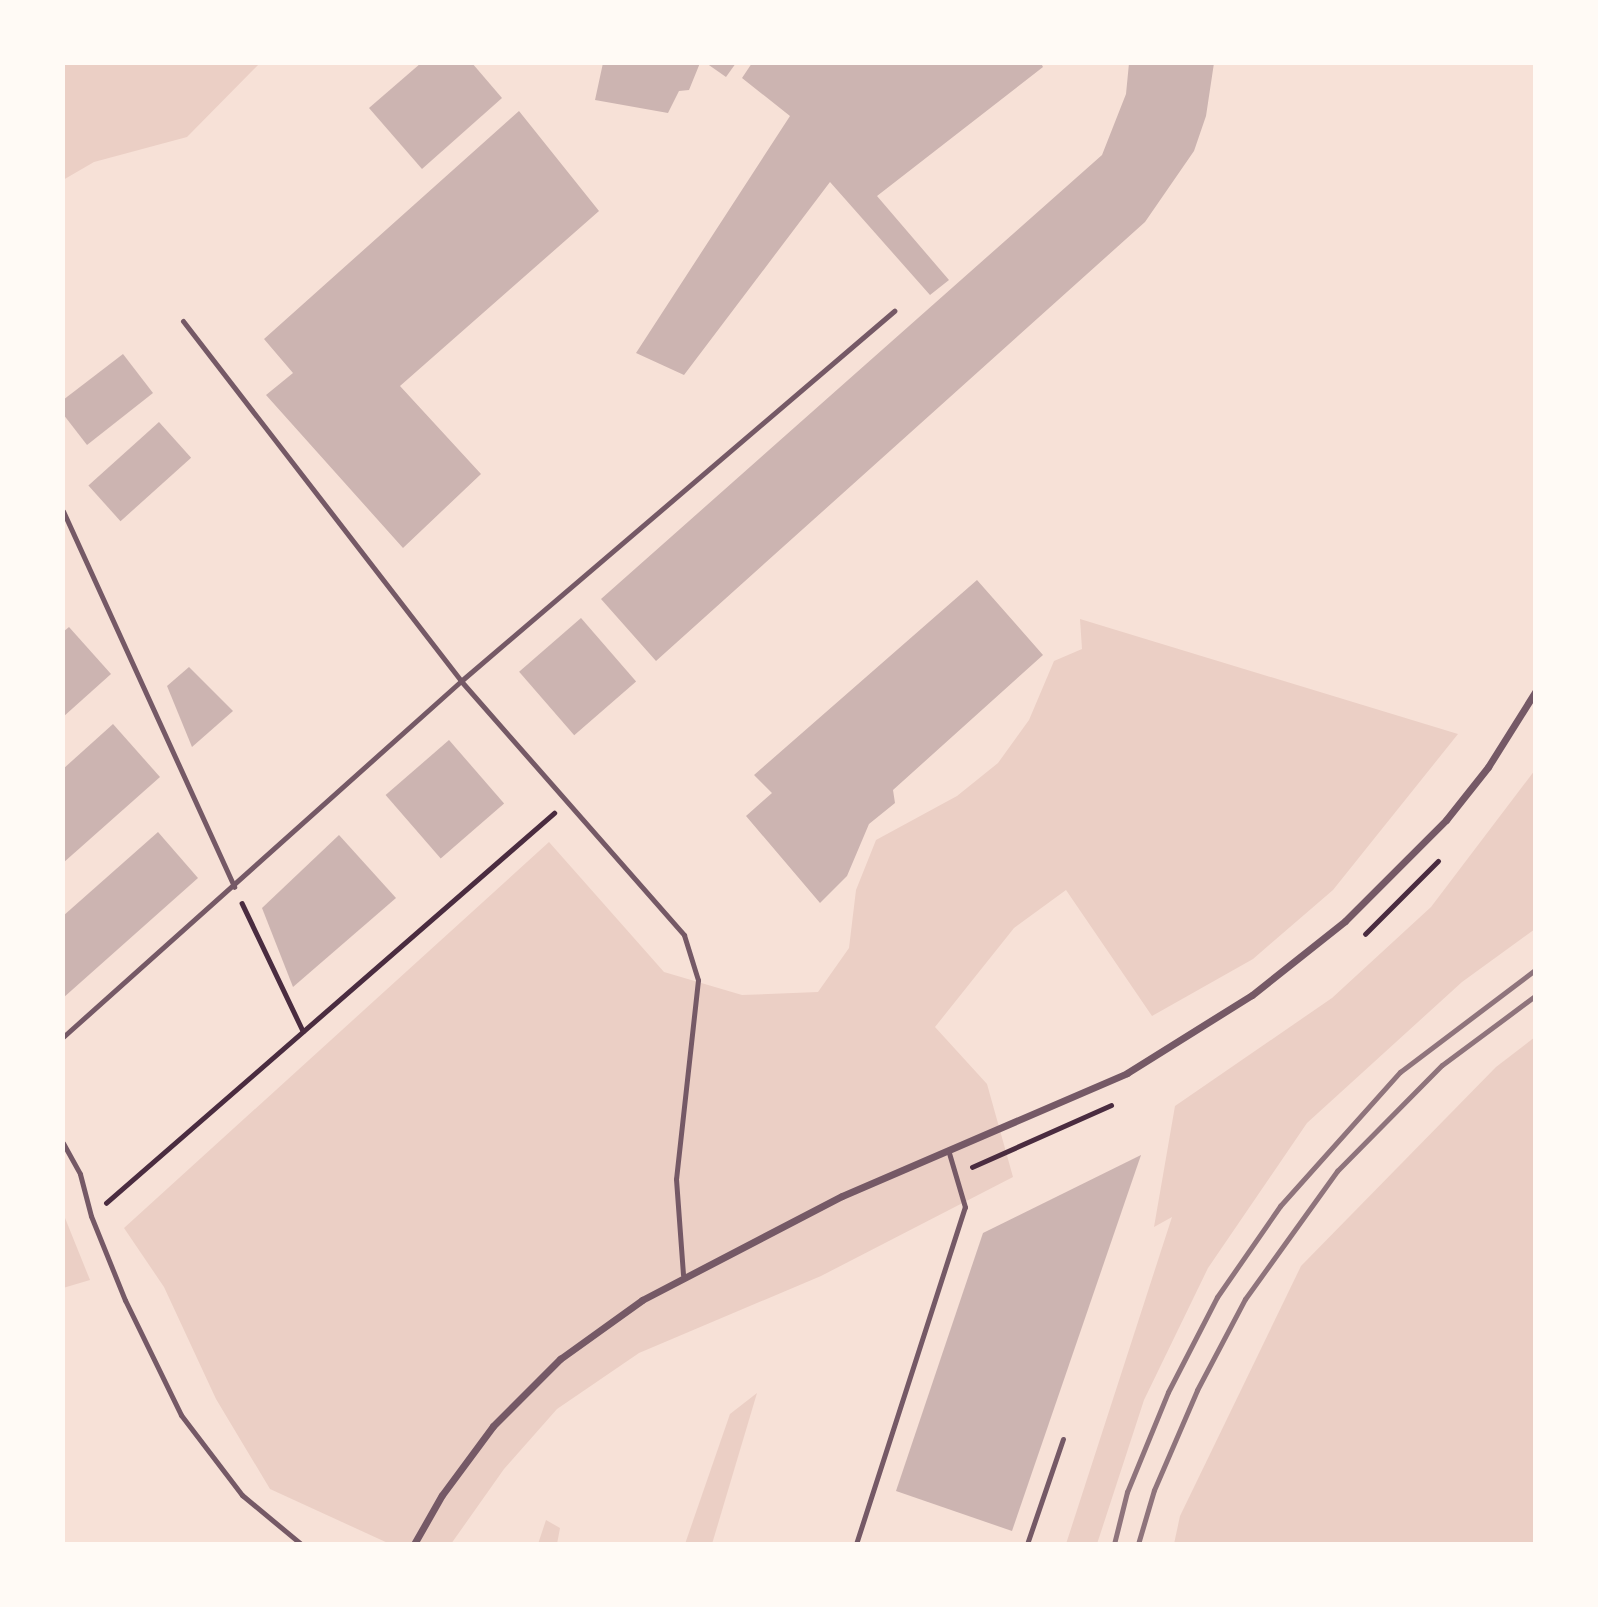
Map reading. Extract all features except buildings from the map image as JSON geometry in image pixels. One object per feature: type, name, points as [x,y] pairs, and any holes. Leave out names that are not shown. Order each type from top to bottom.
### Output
[{"type":"street","points":[[414,1544],[464,1462],[524,1393],[594,1333],[682,1275],[842,1196],[949,1153],[1127,1073],[1252,995],[1307,952],[1393,876],[1447,820],[1488,767],[1535,692]]},
{"type":"lane","points":[[63,1038],[461,681],[894,311]]},
{"type":"lane","points":[[183,321],[461,681],[565,803],[671,918],[693,956],[698,980],[696,1018],[676,1179],[682,1275]]},
{"type":"lane","points":[[63,511],[234,887]]},
{"type":"lane","points":[[63,1143],[80,1174],[91,1216],[181,1415],[242,1495],[301,1544]]},
{"type":"lane","points":[[856,1544],[965,1207],[949,1153]]},
{"type":"lane","points":[[1027,1544],[1063,1440]]},
{"type":"path","points":[[91,1216],[565,803]]},
{"type":"path","points":[[234,887],[303,1031]]},
{"type":"path","points":[[364,1544],[372,1544]]},
{"type":"shaded area","points":[[63,63],[260,63],[187,137],[94,162],[63,180]]},
{"type":"shaded area","points":[[1080,619],[1458,734],[1333,890],[1253,959],[1152,1016],[1066,890],[1014,928],[935,1027],[987,1084],[1013,1177],[821,1276],[639,1353],[557,1409],[504,1469],[451,1544],[390,1544],[270,1489],[216,1399],[164,1287],[124,1228],[549,842],[664,972],[742,995],[818,992],[849,948],[856,890],[876,840],[957,796],[998,763],[1029,720],[1054,661],[1082,649]]},
{"type":"shaded area","points":[[1535,770],[1535,929],[1462,982],[1307,1123],[1208,1268],[1144,1400],[1097,1544],[1066,1544],[1172,1217],[1154,1227],[1175,1106],[1332,998],[1431,907]]},
{"type":"shaded area","points":[[1535,1037],[1535,1544],[1174,1544],[1180,1516],[1301,1266],[1496,1067]]},
{"type":"shaded area","points":[[63,1213],[90,1280],[63,1288]]},
{"type":"shaded area","points":[[757,1393],[712,1544],[685,1544],[730,1414]]},
{"type":"shaded area","points":[[546,1520],[560,1528],[557,1544],[538,1544]]},
{"type":"railway","points":[[1114,1544],[1127,1492],[1168,1392],[1217,1297],[1280,1206],[1400,1072],[1535,970]]},
{"type":"railway","points":[[1138,1544],[1154,1490],[1197,1390],[1245,1299],[1337,1171],[1442,1065],[1535,996]]}]
